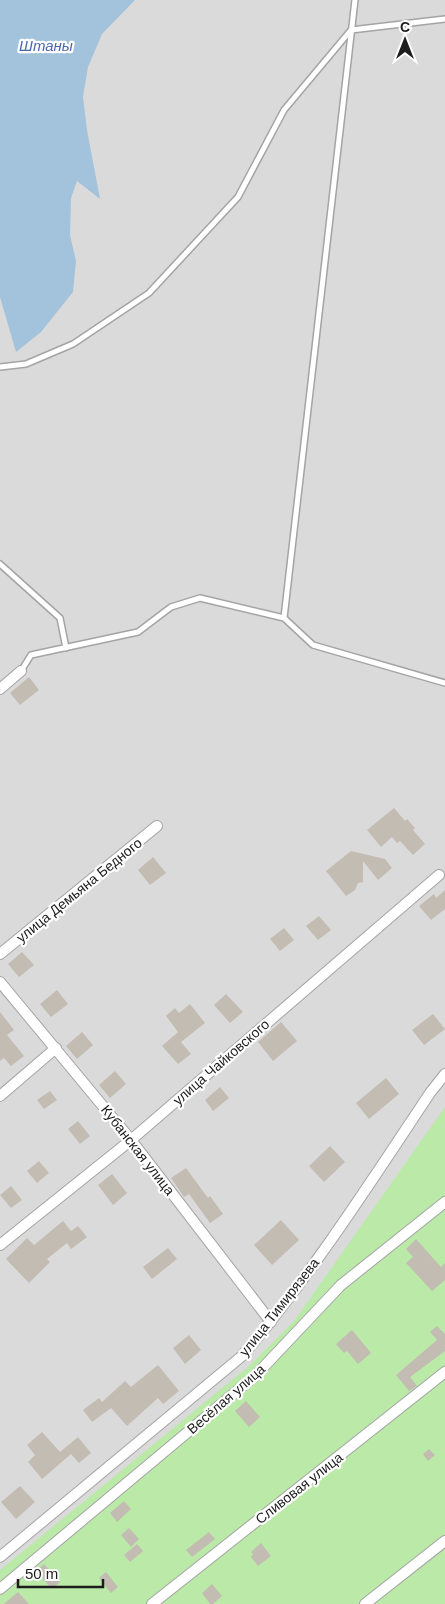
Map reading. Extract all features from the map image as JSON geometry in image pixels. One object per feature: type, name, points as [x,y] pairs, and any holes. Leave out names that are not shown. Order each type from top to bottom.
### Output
[{"type":"street","points":[[0,689],[21,670]]},
{"type":"street","name":"улица Демьяна Бедного","points":[[0,954],[157,826]]},
{"type":"street","name":"улица Чайковского","points":[[0,1245],[131,1140],[442,872]]},
{"type":"street","name":"Кубанская улица","points":[[0,982],[131,1140],[271,1322]]},
{"type":"street","points":[[0,1096],[56,1048]]},
{"type":"street","name":"улица Тимирязева","points":[[0,1557],[242,1356],[271,1322],[348,1216],[430,1093],[445,1074]]},
{"type":"street","name":"Весёлая улица","points":[[0,1589],[256,1375],[341,1285],[445,1202]]},
{"type":"street","name":"Сливовая улица","points":[[152,1604],[445,1372]]},
{"type":"street","points":[[365,1604],[445,1541]]},
{"type":"lane","points":[[284,618],[355,0]]},
{"type":"lane","points":[[0,367],[26,364],[73,344],[149,293],[238,197],[284,110],[351,30],[445,19]]},
{"type":"lane","points":[[0,564],[60,618],[66,648]]},
{"type":"lane","points":[[21,670],[31,655],[138,632],[171,607],[200,598],[284,618],[313,645],[445,683]]},
{"type":"shaded area","points":[[0,0],[445,0],[445,1604],[0,1604]]},
{"type":"green space","points":[[445,1107],[445,1604],[0,1604],[0,1570],[249,1366],[294,1321]]},
{"type":"water","name":"Штаны","points":[[0,0],[135,0],[102,34],[88,67],[83,97],[100,199],[77,181],[71,198],[70,235],[76,261],[73,292],[41,332],[16,352],[0,297]]},
{"type":"building","points":[[29,677],[39,690],[20,705],[10,693]]},
{"type":"building","points":[[394,808],[405,821],[407,819],[415,828],[413,830],[425,844],[413,855],[400,841],[397,843],[392,837],[381,847],[367,830]]},
{"type":"building","points":[[351,851],[385,859],[392,868],[378,880],[363,861],[363,882],[358,883],[355,890],[346,896],[326,871]]},
{"type":"building","points":[[153,857],[166,873],[150,885],[138,870]]},
{"type":"building","points":[[445,890],[445,909],[431,920],[419,906],[434,894],[436,898]]},
{"type":"building","points":[[319,916],[331,930],[318,940],[306,926]]},
{"type":"building","points":[[284,928],[294,940],[280,951],[270,939]]},
{"type":"building","points":[[22,952],[34,965],[19,977],[8,964]]},
{"type":"building","points":[[57,990],[68,1004],[51,1017],[40,1004]]},
{"type":"building","points":[[226,994],[243,1012],[230,1023],[214,1005]]},
{"type":"building","points":[[190,1004],[205,1023],[181,1042],[191,1054],[178,1064],[162,1046],[178,1032],[166,1016],[175,1008],[179,1013]]},
{"type":"building","points":[[0,1012],[14,1030],[7,1035],[24,1056],[11,1066],[4,1058],[0,1061]]},
{"type":"building","points":[[433,1014],[445,1029],[424,1045],[412,1030]]},
{"type":"building","points":[[281,1022],[297,1041],[273,1061],[258,1042]]},
{"type":"building","points":[[82,1032],[93,1045],[77,1059],[66,1046]]},
{"type":"building","points":[[115,1071],[126,1084],[110,1098],[99,1085]]},
{"type":"building","points":[[386,1078],[399,1094],[369,1119],[356,1103]]},
{"type":"building","points":[[220,1087],[229,1098],[213,1111],[205,1100]]},
{"type":"building","points":[[50,1091],[57,1100],[44,1109],[37,1100]]},
{"type":"building","points":[[78,1121],[90,1136],[80,1144],[68,1129]]},
{"type":"building","points":[[330,1146],[345,1162],[324,1182],[309,1166]]},
{"type":"building","points":[[39,1161],[49,1173],[37,1183],[27,1171]]},
{"type":"building","points":[[186,1168],[208,1198],[210,1196],[223,1214],[210,1223],[189,1194],[184,1197],[171,1178]]},
{"type":"building","points":[[112,1174],[127,1193],[113,1205],[98,1185]]},
{"type":"building","points":[[11,1186],[22,1200],[11,1208],[0,1195]]},
{"type":"building","points":[[281,1220],[299,1240],[272,1265],[254,1245]]},
{"type":"building","points":[[63,1221],[71,1231],[78,1226],[87,1237],[71,1249],[67,1243],[47,1259],[50,1262],[29,1283],[6,1259],[27,1238],[34,1245]]},
{"type":"building","points":[[416,1239],[441,1267],[445,1263],[445,1280],[432,1291],[406,1263],[413,1257],[406,1249]]},
{"type":"building","points":[[168,1248],[177,1259],[152,1279],[143,1267]]},
{"type":"building","points":[[437,1326],[445,1334],[445,1351],[410,1377],[417,1386],[409,1391],[396,1375],[437,1340],[430,1332]]},
{"type":"building","points":[[352,1330],[371,1353],[358,1364],[347,1351],[344,1353],[336,1344]]},
{"type":"building","points":[[189,1335],[201,1350],[185,1364],[173,1348]]},
{"type":"building","points":[[158,1365],[179,1391],[163,1404],[158,1398],[127,1426],[111,1408],[92,1422],[83,1410],[99,1398],[102,1402],[125,1381],[131,1387]]},
{"type":"building","points":[[246,1401],[260,1417],[249,1427],[235,1411]]},
{"type":"building","points":[[42,1432],[60,1452],[78,1437],[91,1453],[79,1463],[71,1454],[42,1479],[28,1462],[35,1455],[27,1445]]},
{"type":"building","points":[[429,1449],[435,1455],[428,1461],[423,1454]]},
{"type":"building","points":[[20,1486],[35,1502],[16,1519],[1,1502]]},
{"type":"building","points":[[124,1501],[131,1509],[117,1522],[110,1513]]},
{"type":"building","points":[[129,1528],[139,1539],[131,1547],[121,1535]]},
{"type":"building","points":[[209,1532],[215,1539],[192,1557],[186,1550]]},
{"type":"building","points":[[261,1543],[271,1556],[258,1566],[251,1557],[253,1554],[251,1552]]},
{"type":"building","points":[[137,1544],[143,1551],[130,1562],[124,1555]]},
{"type":"building","points":[[44,1564],[60,1582],[52,1589],[36,1571]]},
{"type":"building","points":[[106,1572],[118,1587],[111,1593],[99,1578]]},
{"type":"building","points":[[212,1584],[222,1596],[213,1604],[210,1604],[202,1593]]},
{"type":"building","points":[[18,1592],[29,1604],[4,1604]]}]
